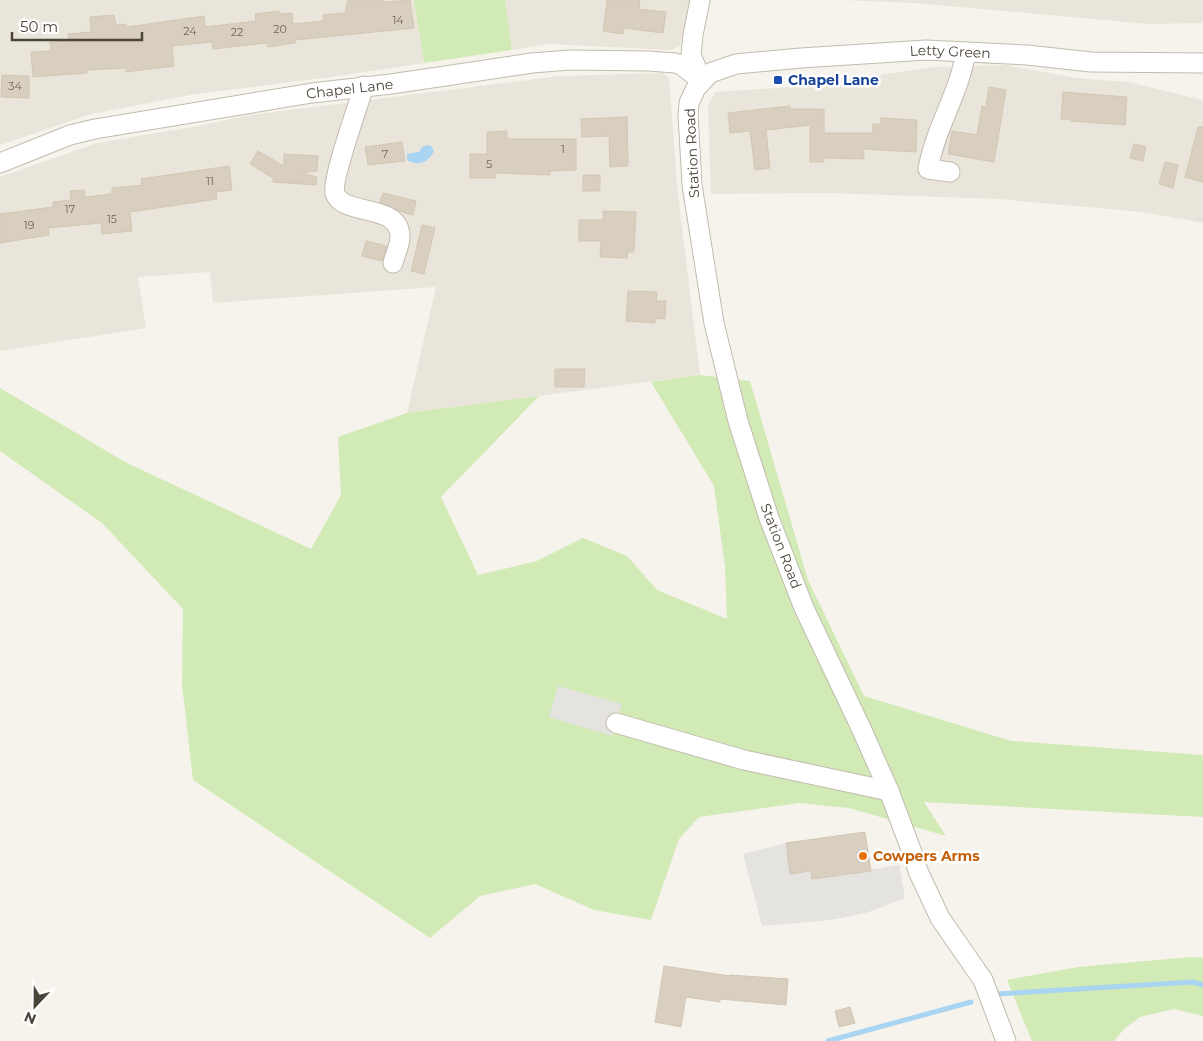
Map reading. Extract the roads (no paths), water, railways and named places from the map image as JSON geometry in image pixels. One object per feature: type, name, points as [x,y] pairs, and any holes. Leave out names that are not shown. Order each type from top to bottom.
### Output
[{"type":"street","points":[[700,0],[692,35],[692,55],[702,80]]},
{"type":"street","name":"Letty Green","points":[[702,80],[710,73],[736,64],[908,51],[1027,55],[1091,62],[1203,63]]},
{"type":"street","points":[[950,172],[928,169],[938,130],[960,81],[966,52]]},
{"type":"street","name":"Chapel Lane","points":[[0,163],[70,135],[95,129],[237,104],[532,63],[570,60],[675,63],[681,65],[702,80]]},
{"type":"street","name":"Station Road","points":[[702,80],[691,96],[688,115],[692,185],[714,323],[738,421],[769,518],[804,608],[861,728],[914,855],[918,870],[940,918],[983,980],[1006,1041]]},
{"type":"street","points":[[364,86],[334,183],[334,192],[344,204],[382,214],[391,219],[399,230],[400,238],[393,263]]},
{"type":"street","points":[[616,723],[744,760],[888,791]]},
{"type":"water","points":[[431,146],[434,151],[426,161],[415,163],[407,160],[407,154],[419,152],[422,147]]},
{"type":"waterway","points":[[997,994],[1193,982],[1203,985]]},
{"type":"waterway","points":[[828,1041],[971,1002]]},
{"type":"place","name":"Chapel Lane","points":[[778,80]]},
{"type":"place","name":"Cowpers Arms","points":[[863,856]]}]
